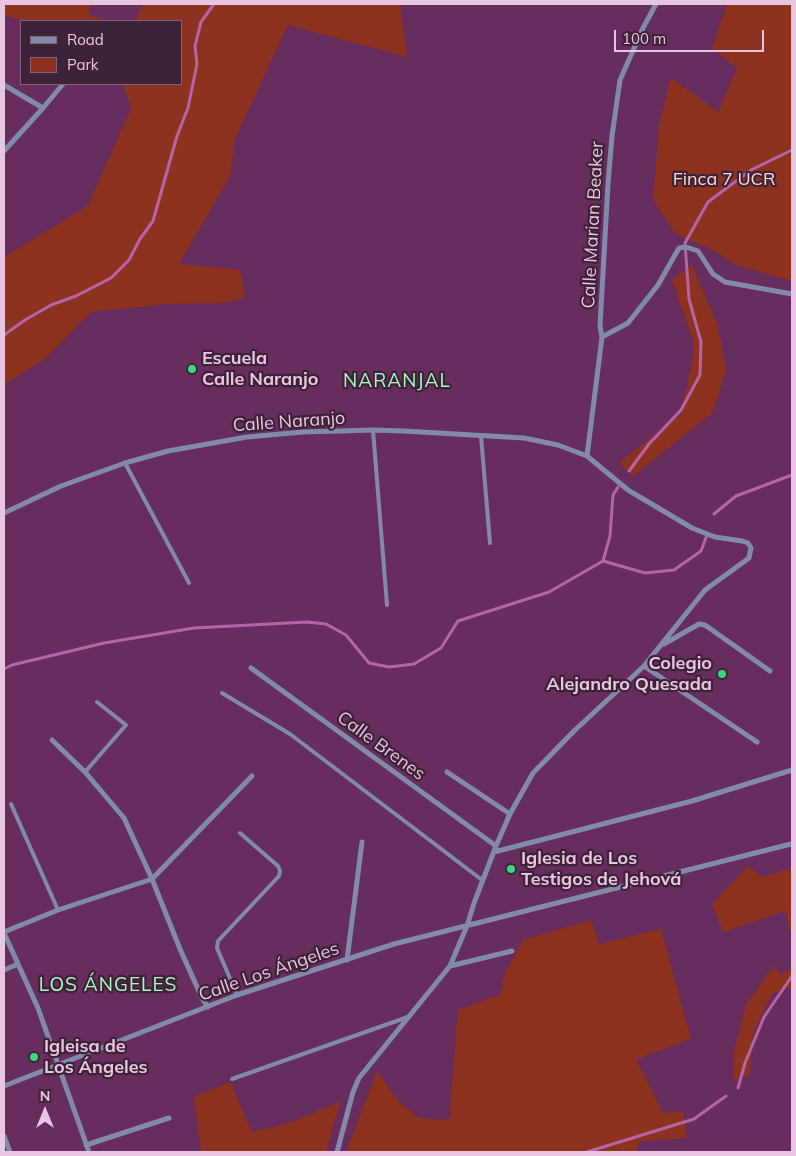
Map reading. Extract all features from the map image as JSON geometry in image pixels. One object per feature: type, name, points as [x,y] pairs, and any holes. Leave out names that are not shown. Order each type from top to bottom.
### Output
[{"type":"street","name":"Calle Marian Beaker","points":[[587,456],[602,337],[600,326],[612,136],[620,80],[656,4]]},
{"type":"street","points":[[4,151],[61,85]]},
{"type":"street","points":[[4,86],[43,108]]},
{"type":"street","points":[[602,337],[628,323],[658,286],[679,248],[686,247],[698,251],[713,274],[725,282],[792,294]]},
{"type":"street","name":"Calle Naranjo","points":[[4,514],[61,486],[125,463],[168,451],[247,437],[303,432],[373,430],[524,438],[558,445],[587,456],[628,490],[662,512],[692,528],[715,537],[748,543],[751,548],[748,558],[704,590],[661,645]]},
{"type":"street","points":[[336,1152],[353,1092],[359,1078],[450,966],[467,926],[482,880],[510,814],[533,774],[574,731],[644,666],[661,645],[699,624],[705,625],[770,672]]},
{"type":"street","points":[[644,666],[757,742]]},
{"type":"street","name":"Calle Brenes","points":[[251,668],[495,849]]},
{"type":"street","points":[[52,740],[85,772],[124,818],[152,879],[180,949],[208,1007]]},
{"type":"street","points":[[495,849],[692,801],[792,770]]},
{"type":"street","points":[[448,772],[510,814]]},
{"type":"street","points":[[89,1152],[38,1008],[4,932],[58,910],[152,879],[252,776]]},
{"type":"street","points":[[347,960],[362,842]]},
{"type":"street","name":"Calle Los Ángeles","points":[[4,1086],[59,1066],[237,994],[394,944],[791,844]]},
{"type":"street","points":[[450,966],[512,951]]},
{"type":"street","points":[[4,970],[18,964]]},
{"type":"street","points":[[86,1145],[168,1118]]},
{"type":"street","points":[[4,1136],[10,1152]]},
{"type":"lane","points":[[373,430],[387,605]]},
{"type":"lane","points":[[481,436],[490,543]]},
{"type":"lane","points":[[125,463],[189,583]]},
{"type":"lane","points":[[222,693],[290,734],[482,880]]},
{"type":"lane","points":[[85,772],[126,725],[97,702]]},
{"type":"lane","points":[[11,804],[58,910]]},
{"type":"lane","points":[[237,994],[217,948],[218,941],[279,876],[280,871],[278,866],[240,833]]},
{"type":"lane","points":[[232,1079],[410,1016]]},
{"type":"green space","points":[[4,4],[90,4],[89,14],[103,20],[20,20],[4,15]]},
{"type":"green space","points":[[143,4],[400,4],[407,57],[288,25],[235,139],[230,176],[179,264],[240,270],[245,298],[224,303],[167,304],[91,312],[46,358],[4,385],[4,257],[88,206],[131,108],[123,85],[182,85],[182,20],[135,20]]},
{"type":"green space","name":"Finca 7 UCR","points":[[727,4],[792,4],[792,281],[735,265],[715,251],[675,233],[653,200],[659,126],[671,78],[718,112],[737,68],[712,48]]},
{"type":"green space","points":[[692,265],[718,326],[726,371],[713,412],[633,476],[619,463],[681,414],[692,363],[694,343],[672,280]]},
{"type":"green space","points":[[748,866],[762,877],[792,868],[792,937],[785,911],[723,932],[712,904]]},
{"type":"green space","points":[[591,920],[599,944],[661,929],[691,1039],[636,1059],[663,1113],[683,1111],[687,1138],[640,1141],[636,1152],[346,1152],[377,1071],[399,1102],[419,1118],[446,1120],[451,1117],[450,1108],[458,1010],[501,994],[505,973],[523,940]]},
{"type":"green space","points":[[773,966],[782,975],[792,968],[792,987],[773,993],[753,1032],[750,1074],[734,1081],[734,1050],[746,1005]]},
{"type":"green space","points":[[230,1082],[252,1132],[292,1122],[340,1102],[326,1152],[201,1152],[194,1097]]},
{"type":"waterway","points":[[4,335],[51,305],[76,296],[111,278],[129,260],[140,239],[153,221],[177,136],[188,108],[197,64],[195,46],[201,22],[214,4]]},
{"type":"waterway","points":[[629,471],[649,444],[681,410],[700,375],[701,342],[689,299],[685,243],[708,202],[751,170],[792,150]]},
{"type":"waterway","points":[[714,514],[736,496],[792,475]]},
{"type":"waterway","points":[[4,669],[12,665],[104,643],[194,628],[307,622],[326,624],[346,635],[369,663],[389,667],[414,664],[441,648],[458,621],[549,592],[603,561],[610,536],[613,495],[618,487]]},
{"type":"waterway","points":[[603,561],[645,573],[674,570],[701,551],[707,535]]},
{"type":"waterway","points":[[738,1088],[745,1063],[764,1017],[792,976]]},
{"type":"waterway","points":[[587,1152],[694,1119],[726,1096]]},
{"type":"place","name":"Escuela Calle Naranjo","points":[[192,369]]},
{"type":"place","name":"Colegio Alejandro Quesada","points":[[722,674]]},
{"type":"place","name":"Iglesia de Los Testigos de Jehová","points":[[511,869]]},
{"type":"place","name":"Igleisa de Los Ángeles","points":[[34,1057]]},
{"type":"district","name":"NARANJAL","points":[[397,381]]},
{"type":"district","name":"LOS ÁNGELES","points":[[108,985]]}]
